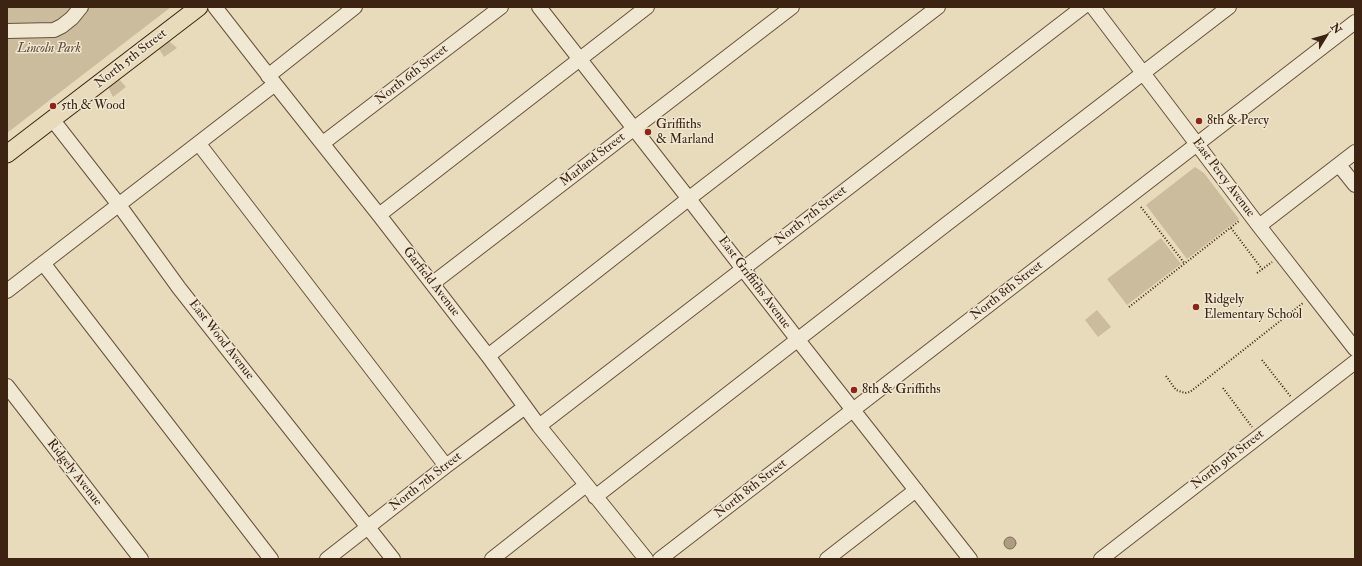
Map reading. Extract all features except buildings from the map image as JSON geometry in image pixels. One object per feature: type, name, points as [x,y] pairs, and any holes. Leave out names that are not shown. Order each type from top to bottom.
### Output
[{"type":"main road","name":"North 5th Street","points":[[7,154],[199,7]]},
{"type":"street","points":[[7,31],[54,30],[72,18],[81,7]]},
{"type":"street","name":"Garfield Avenue","points":[[215,7],[432,283],[586,486],[646,559]]},
{"type":"street","points":[[7,291],[199,144],[355,7]]},
{"type":"street","name":"North 6th Street","points":[[323,144],[501,7]]},
{"type":"street","name":"East Griffiths Avenue","points":[[539,7],[852,411],[970,559]]},
{"type":"street","points":[[379,215],[647,7]]},
{"type":"street","name":"Marland Street","points":[[432,283],[792,7]]},
{"type":"street","points":[[488,356],[938,7]]},
{"type":"street","name":"North 7th Street","points":[[540,426],[1083,7]]},
{"type":"street","name":"East Percy Avenue","points":[[1093,7],[1259,226],[1355,349]]},
{"type":"street","points":[[595,497],[1228,7]]},
{"type":"street","name":"North 8th Street","points":[[660,559],[1355,22]]},
{"type":"street","name":"East Wood Avenue","points":[[52,119],[180,288],[393,559]]},
{"type":"street","points":[[199,144],[446,466]]},
{"type":"street","points":[[1259,226],[1355,152]]},
{"type":"street","points":[[1339,165],[1355,185]]},
{"type":"street","points":[[43,263],[272,559]]},
{"type":"street","name":"North 9th Street","points":[[1101,559],[1355,362]]},
{"type":"street","name":"Ridgely Avenue","points":[[7,386],[141,559]]},
{"type":"street","name":"North 7th Street","points":[[327,559],[446,466],[525,407]]},
{"type":"street","points":[[492,559],[586,486]]},
{"type":"street","points":[[827,559],[916,490]]},
{"type":"path","points":[[1141,207],[1185,264]]},
{"type":"path","points":[[1129,307],[1242,219]]},
{"type":"path","points":[[1230,228],[1262,269]]},
{"type":"path","points":[[1257,273],[1269,263]]},
{"type":"path","points":[[1166,376],[1176,390],[1185,393],[1190,392],[1306,302]]},
{"type":"path","points":[[1262,360],[1291,398]]},
{"type":"path","points":[[1223,388],[1253,428]]},
{"type":"green space","name":"Lincoln Park","points":[[7,7],[171,7],[7,133]]},
{"type":"green space","points":[[169,41],[177,48],[164,57],[159,49]]},
{"type":"green space","points":[[119,79],[126,87],[113,97],[108,87]]},
{"type":"green space","points":[[1195,167],[1204,173],[1239,219],[1187,259],[1146,205]]},
{"type":"green space","points":[[1161,238],[1181,264],[1127,305],[1107,279]]},
{"type":"green space","points":[[1097,310],[1111,327],[1098,337],[1085,320]]},
{"type":"shaded area","points":[[1008,537],[1012,537],[1016,543],[1012,549],[1008,549],[1004,545],[1004,541]]},
{"type":"place","name":"5th & Wood","points":[[53,106]]},
{"type":"place","name":"8th & Percy","points":[[1199,121]]},
{"type":"place","name":"Griffiths & Marland","points":[[648,132]]},
{"type":"place","name":"Ridgely Elementary School","points":[[1196,307]]},
{"type":"place","name":"8th & Griffiths","points":[[854,390]]}]
